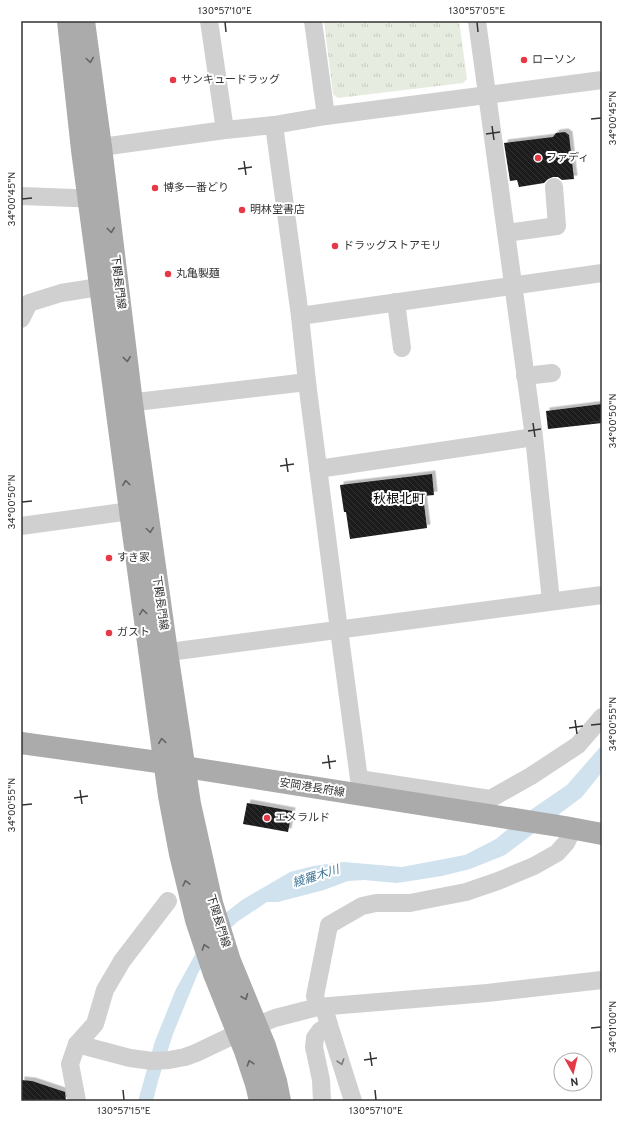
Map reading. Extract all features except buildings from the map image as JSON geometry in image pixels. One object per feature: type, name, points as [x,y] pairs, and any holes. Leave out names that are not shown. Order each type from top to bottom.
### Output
[{"type":"main road","name":"下関長門線","points":[[68,21],[92,149]]},
{"type":"main road","name":"下関長門線","points":[[84,21],[92,149],[98,199],[124,404],[175,765],[190,804],[212,903],[230,961],[248,1029],[260,1101]]},
{"type":"main road","name":"下関長門線","points":[[124,404],[130,511],[158,653]]},
{"type":"main road","name":"安岡港長府線","points":[[21,743],[175,765],[602,834]]},
{"type":"main road","name":"下関長門線","points":[[175,765],[169,796],[180,854],[196,920],[214,974],[248,1029],[276,1081],[280,1101]]},
{"type":"street","points":[[209,21],[225,130]]},
{"type":"street","points":[[313,21],[326,116]]},
{"type":"street","points":[[477,21],[534,437],[551,601]]},
{"type":"street","points":[[92,149],[225,130],[274,125],[326,116],[602,80]]},
{"type":"street","points":[[274,125],[300,316],[306,382],[359,778],[490,799],[531,776],[578,745],[602,717]]},
{"type":"street","points":[[506,233],[557,226],[554,187]]},
{"type":"street","points":[[21,196],[98,199]]},
{"type":"street","points":[[300,316],[602,273]]},
{"type":"street","points":[[21,319],[29,303],[61,293],[109,285]]},
{"type":"street","points":[[396,302],[402,348]]},
{"type":"street","points":[[525,376],[552,373]]},
{"type":"street","points":[[124,404],[306,382]]},
{"type":"street","points":[[318,469],[534,437]]},
{"type":"street","points":[[21,526],[130,511]]},
{"type":"street","points":[[158,653],[602,595]]},
{"type":"street","points":[[353,1101],[329,1025],[315,996],[329,925],[362,906],[376,903],[410,903],[466,892],[498,881],[534,866],[557,853],[566,843],[569,828]]},
{"type":"street","points":[[77,1101],[70,1064],[77,1044],[95,1024],[105,990],[122,961],[168,901]]},
{"type":"street","points":[[77,1044],[130,1058],[152,1061],[185,1057],[196,1054],[275,1018],[321,1007],[487,993],[602,980]]},
{"type":"street","points":[[322,1101],[321,1080],[314,1047],[315,1038],[320,1031],[329,1025]]},
{"type":"green space","points":[[324,21],[459,21],[467,79],[463,83],[338,98],[333,94]]},
{"type":"water","name":"綾羅木川","points":[[602,745],[602,772],[582,797],[505,855],[470,869],[442,876],[397,883],[364,880],[348,881],[324,890],[278,902],[267,902],[237,922],[219,939],[198,973],[173,1034],[153,1101],[138,1101],[155,1041],[176,989],[207,933],[224,914],[242,900],[290,872],[313,866],[344,862],[402,867],[465,855],[496,839],[532,809],[567,785]]},
{"type":"place","name":"ローソン","points":[[524,60]]},
{"type":"place","name":"サンキュードラッグ","points":[[173,80]]},
{"type":"place","name":"ファディ","points":[[538,158]]},
{"type":"place","name":"博多一番どり","points":[[155,188]]},
{"type":"place","name":"明林堂書店","points":[[242,210]]},
{"type":"place","name":"ドラッグストアモリ","points":[[335,246]]},
{"type":"place","name":"丸亀製麺","points":[[168,274]]},
{"type":"place","name":"すき家","points":[[109,558]]},
{"type":"place","name":"ガスト","points":[[109,633]]},
{"type":"place","name":"エメラルド","points":[[267,818]]},
{"type":"district","name":"秋根北町","points":[[399,500]]}]
